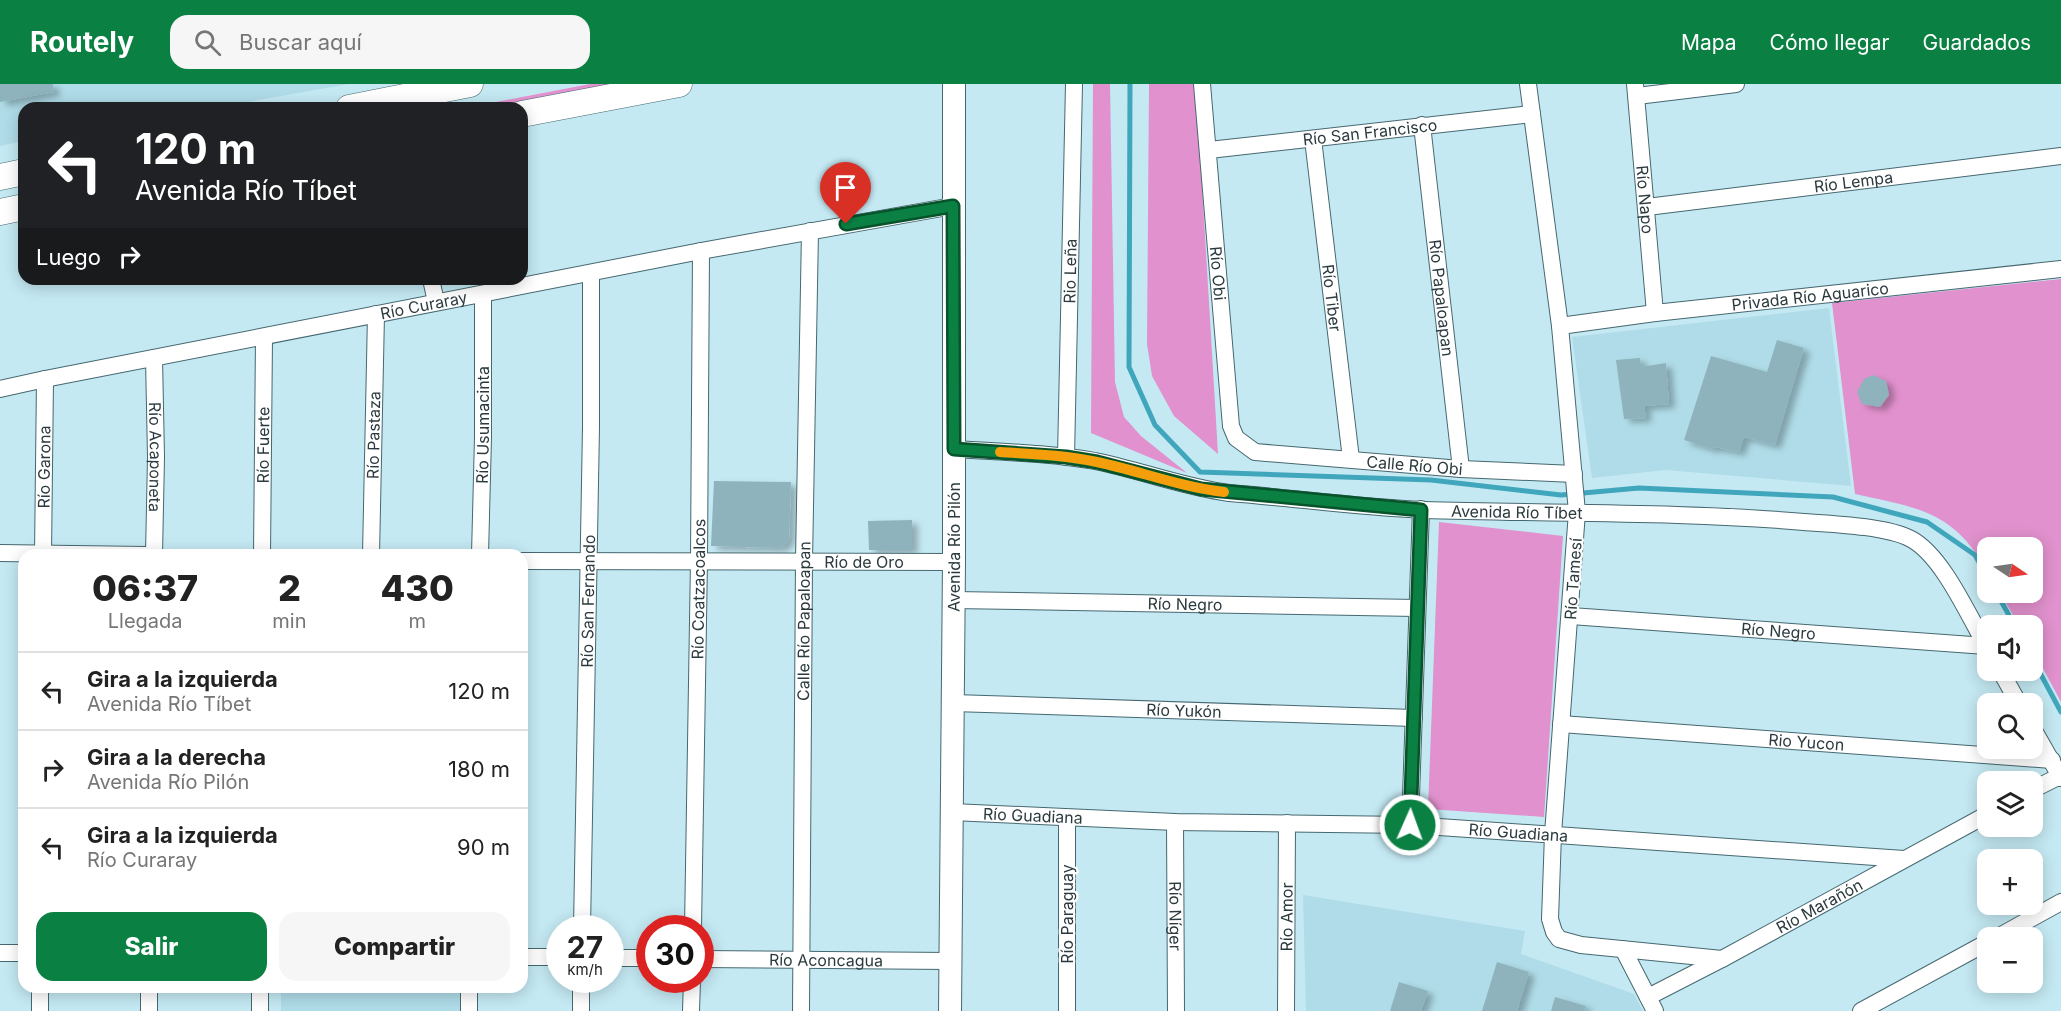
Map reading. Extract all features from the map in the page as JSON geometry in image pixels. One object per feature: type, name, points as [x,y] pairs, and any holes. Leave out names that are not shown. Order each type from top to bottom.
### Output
[{"type":"main road","points":[[376,102],[447,86],[470,84]]},
{"type":"main road","points":[[528,113],[679,84]]},
{"type":"main road","name":"Avenida Río Pilón","points":[[950,1011],[954,562],[954,84]]},
{"type":"main road","points":[[0,177],[18,173]]},
{"type":"main road","points":[[0,212],[18,208]]},
{"type":"main road","points":[[0,229],[18,225]]},
{"type":"street","name":"Rio Leña","points":[[1066,457],[1074,84]]},
{"type":"street","name":"Río Obi","points":[[1202,84],[1231,426],[1236,438],[1255,452]]},
{"type":"street","name":"Río Tamesí","points":[[1528,84],[1560,326],[1577,509],[1571,616],[1553,834],[1550,919],[1559,939],[1581,945],[1623,949]]},
{"type":"street","points":[[1636,90],[1736,84]]},
{"type":"street","name":"Río Napo","points":[[1636,90],[1655,313]]},
{"type":"street","name":"Río San Francisco","points":[[1209,150],[1532,114]]},
{"type":"street","name":"Río Papaloapan","points":[[1422,125],[1461,469]]},
{"type":"street","name":"Río Tiber","points":[[1313,139],[1351,459]]},
{"type":"street","name":"Río Lempa","points":[[1647,207],[2061,156]]},
{"type":"street","name":"Río Curaray","points":[[0,389],[700,251],[953,206]]},
{"type":"street","name":"Calle Río Papaloapan","points":[[801,1011],[804,561],[810,231]]},
{"type":"street","name":"Río Coatzacoalcos","points":[[693,915],[699,560],[700,251]]},
{"type":"street","name":"Privada Río Aguarico","points":[[1560,326],[1655,313],[2061,269]]},
{"type":"street","name":"Río San Fernando","points":[[582,915],[589,561],[591,273]]},
{"type":"street","points":[[432,285],[436,302]]},
{"type":"street","name":"Río Usumacinta","points":[[480,549],[483,294]]},
{"type":"street","name":"Río Pastaza","points":[[371,549],[376,314]]},
{"type":"street","name":"Río Fuerte","points":[[261,549],[264,337]]},
{"type":"street","name":"Río Acaponeta","points":[[153,358],[156,457],[154,549]]},
{"type":"street","name":"Río Garona","points":[[44,549],[45,379]]},
{"type":"street","name":"Avenida Río Tíbet","points":[[954,449],[1066,457],[1097,462],[1201,489],[1421,510],[1577,509],[1738,516],[1855,526],[1909,538],[1926,548],[1940,565],[1977,630]]},
{"type":"street","name":"Calle Río Obi","points":[[1255,452],[1574,478]]},
{"type":"street","points":[[1410,825],[1421,510]]},
{"type":"street","points":[[0,553],[18,553]]},
{"type":"street","name":"Río de Oro","points":[[528,561],[954,562]]},
{"type":"street","name":"Río Negro","points":[[953,600],[1417,608]]},
{"type":"street","name":"Río Negro","points":[[1571,616],[1977,647]]},
{"type":"street","name":"Río Yukón","points":[[953,703],[1414,718]]},
{"type":"street","name":"Rio Yucon","points":[[1561,724],[2052,760]]},
{"type":"street","points":[[2043,745],[2060,777],[2043,785]]},
{"type":"street","name":"Río Guadiana","points":[[952,812],[1175,822],[1410,825],[1904,859]]},
{"type":"street","name":"Río Paraguay","points":[[1067,818],[1067,1011]]},
{"type":"street","name":"Río Marañón","points":[[1652,1004],[1722,959],[1977,820]]},
{"type":"street","name":"Río Níger","points":[[1175,822],[1176,1011]]},
{"type":"street","name":"Río Amor","points":[[1286,1011],[1287,823]]},
{"type":"street","points":[[2016,927],[2061,902]]},
{"type":"street","points":[[1861,1011],[1977,948]]},
{"type":"street","points":[[1623,949],[1722,959]]},
{"type":"street","points":[[1623,949],[1652,1004]]},
{"type":"street","points":[[0,953],[18,953]]},
{"type":"street","points":[[528,957],[546,957]]},
{"type":"street","name":"Río Aconcagua","points":[[714,959],[951,961]]},
{"type":"street","points":[[40,993],[40,1011]]},
{"type":"street","points":[[149,993],[149,1011]]},
{"type":"street","points":[[260,993],[260,1011]]},
{"type":"street","points":[[469,993],[469,1011]]},
{"type":"street","points":[[581,993],[581,1011]]},
{"type":"street","points":[[692,993],[692,1011]]},
{"type":"shaded area","points":[[0,84],[349,84],[247,102],[18,102],[18,142],[0,146]]},
{"type":"shaded area","points":[[590,84],[645,84],[528,107],[528,102],[496,102]]},
{"type":"shaded area","points":[[1093,84],[1110,84],[1115,382],[1124,417],[1141,436],[1187,473],[1091,433]]},
{"type":"shaded area","points":[[1149,84],[1196,84],[1218,454],[1174,416],[1152,376],[1147,344]]},
{"type":"shaded area","points":[[2061,279],[2061,702],[2043,669],[2043,615],[2013,615],[2006,603],[2043,603],[2043,537],[1977,537],[1977,556],[1961,535],[1932,515],[1897,503],[1855,494],[1832,303]]},
{"type":"shaded area","points":[[1829,308],[1851,486],[1666,470],[1592,478],[1572,337]]},
{"type":"shaded area","points":[[1439,522],[1563,536],[1544,817],[1428,809]]},
{"type":"shaded area","points":[[1303,895],[1525,931],[1521,954],[1634,994],[1643,1011],[1306,1011]]},
{"type":"shaded area","points":[[281,993],[463,993],[463,1011],[281,1011]]},
{"type":"building","points":[[0,84],[53,84],[54,92],[0,102]]},
{"type":"building","points":[[1777,340],[1804,348],[1775,445],[1744,437],[1739,452],[1715,447],[1713,449],[1684,440],[1711,356],[1767,372]]},
{"type":"building","points":[[1640,358],[1641,367],[1666,363],[1669,404],[1644,406],[1646,418],[1624,419],[1616,360]]},
{"type":"building","points":[[1873,375],[1886,381],[1889,395],[1880,407],[1862,404],[1857,392],[1864,379]]},
{"type":"building","points":[[714,481],[791,482],[789,540],[781,548],[711,546]]},
{"type":"building","points":[[912,520],[912,550],[869,550],[868,521]]},
{"type":"building","points":[[1497,962],[1529,972],[1517,1011],[1482,1011]]},
{"type":"building","points":[[1399,982],[1428,991],[1421,1011],[1390,1011]]},
{"type":"building","points":[[1555,997],[1586,1006],[1584,1011],[1551,1011]]},
{"type":"waterway","points":[[1130,84],[1129,367],[1155,425],[1200,472],[1431,480],[1561,495],[1639,488],[1833,497],[1927,522],[1977,559]]},
{"type":"waterway","points":[[2002,603],[2009,615]]},
{"type":"waterway","points":[[2043,678],[2061,712]]},
{"type":"slow traffic","points":[[1000,452],[1097,462],[1201,489],[1224,492]]},
{"type":"route","points":[[846,224],[953,206],[954,449],[1066,457],[1097,462],[1201,489],[1228,493],[1421,510],[1410,825]]}]
